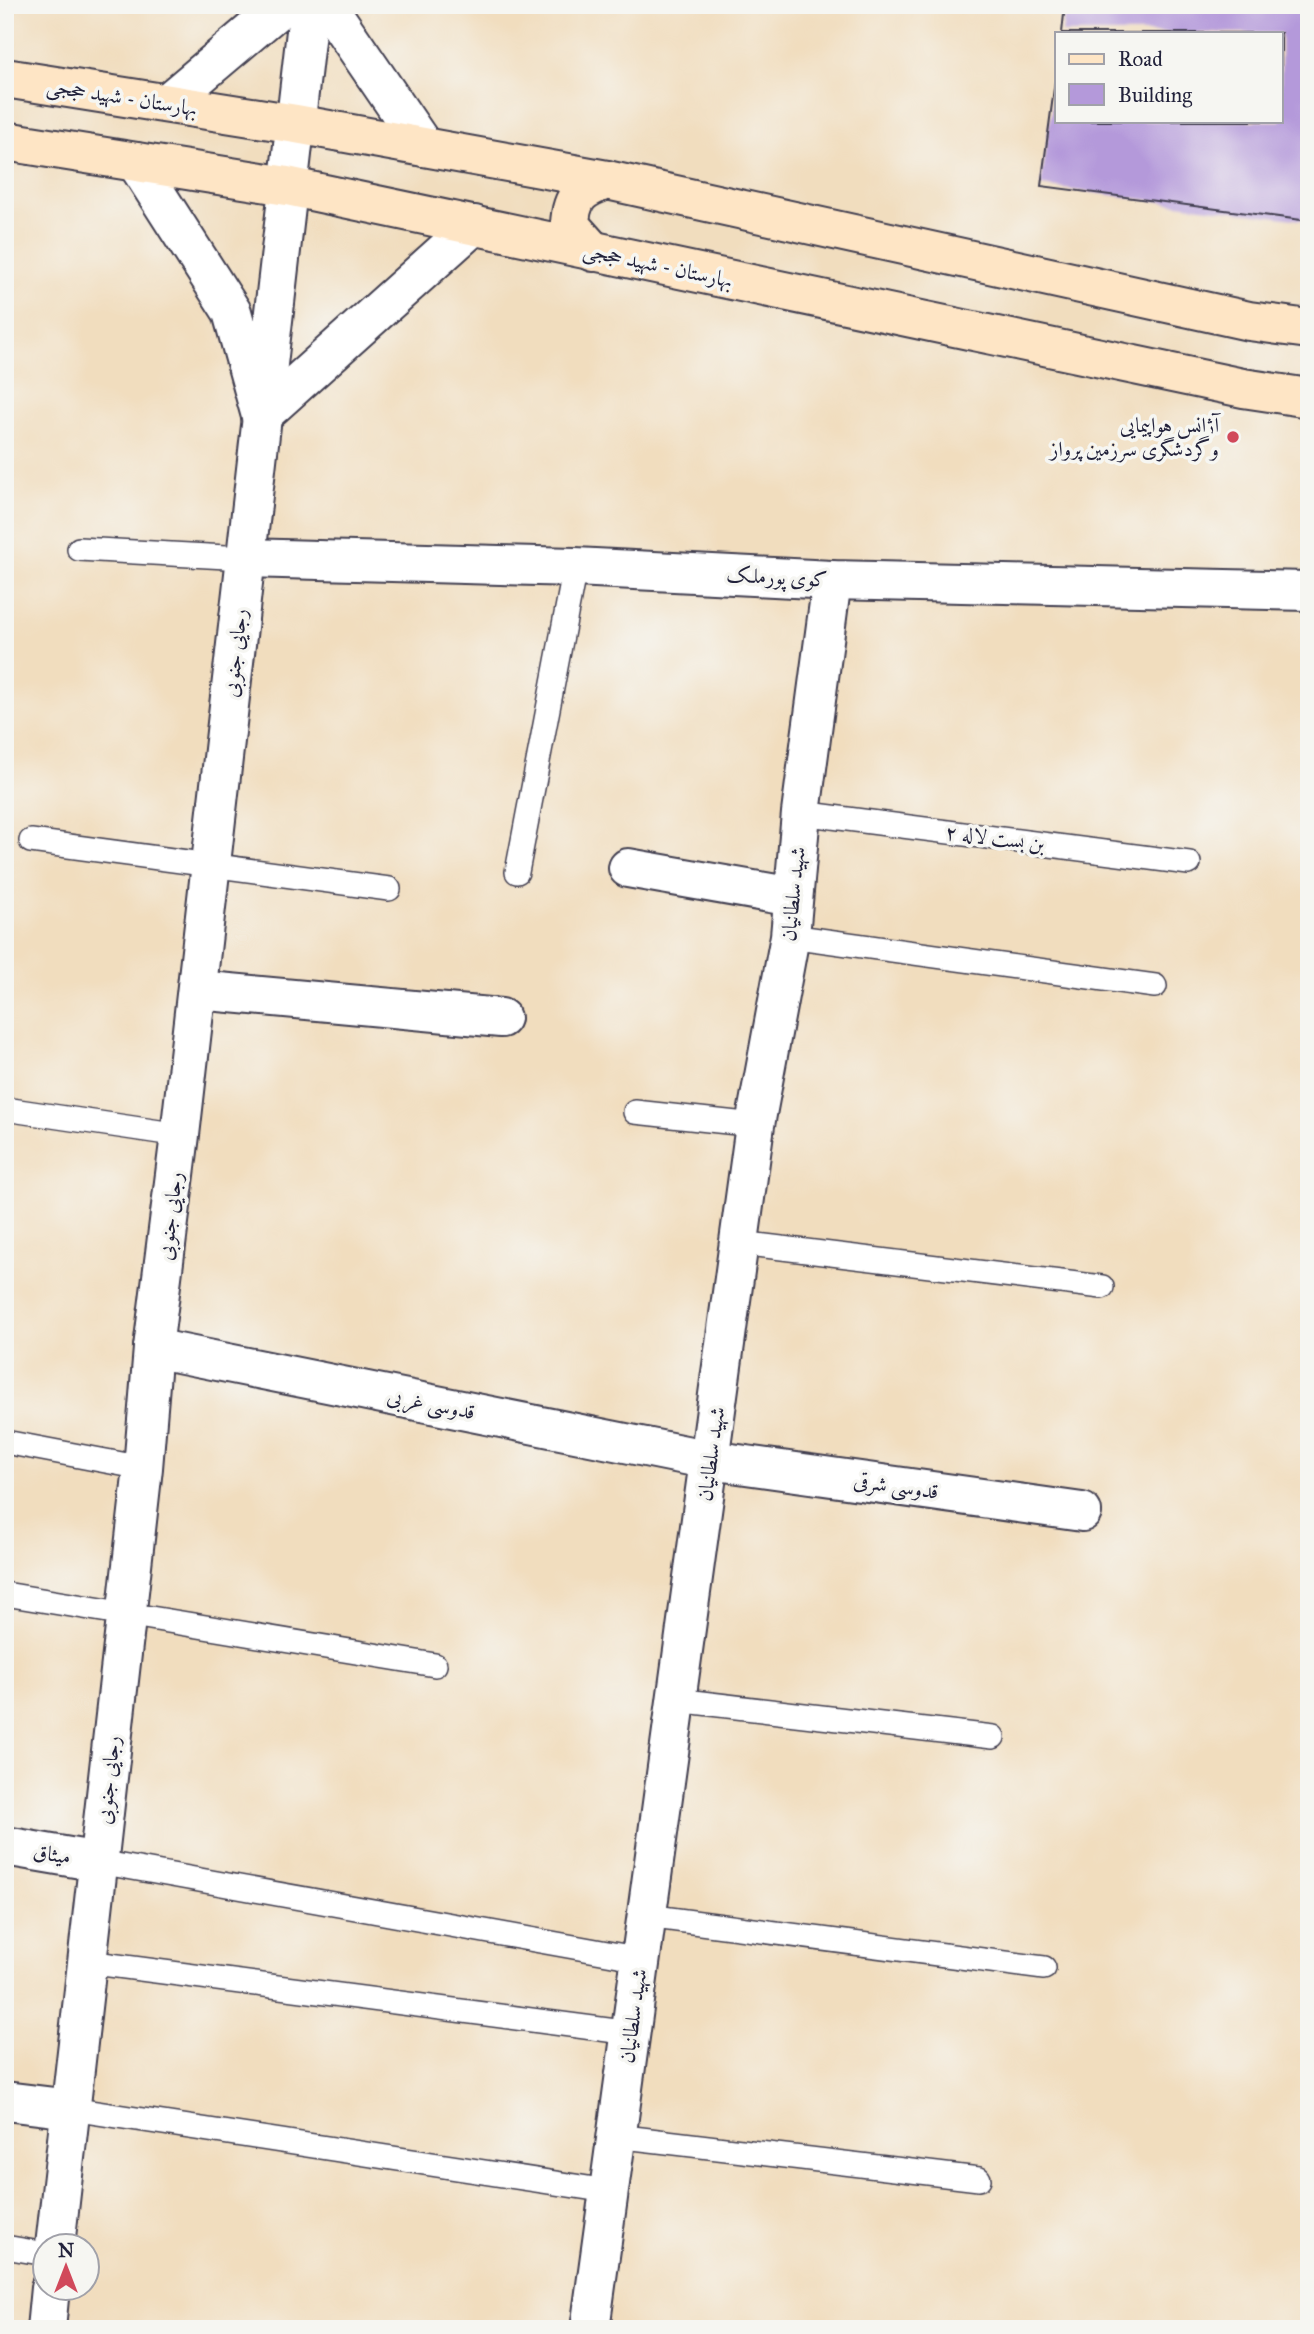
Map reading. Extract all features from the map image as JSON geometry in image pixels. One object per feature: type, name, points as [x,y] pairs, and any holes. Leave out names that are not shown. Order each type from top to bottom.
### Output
[{"type":"main road","name":"بهارستان - شهید حججی","points":[[21,81],[296,124],[607,180],[1249,321],[1309,329]]},
{"type":"main road","points":[[15,142],[38,132],[45,117],[44,99],[21,81]]},
{"type":"main road","name":"بهارستان - شهید حججی","points":[[15,142],[287,186],[1243,388],[1309,398]]},
{"type":"main road","points":[[594,252],[570,225],[571,210],[577,197],[588,186],[607,180]]},
{"type":"street","points":[[167,103],[283,5]]},
{"type":"street","name":"رجایی جنوبی","points":[[57,2232],[143,1468],[153,1348],[197,990],[309,5]]},
{"type":"street","points":[[327,5],[424,147]]},
{"type":"street","points":[[136,162],[232,312],[261,416],[474,226]]},
{"type":"street","name":"کوی پورملک","points":[[245,558],[575,567],[832,580],[1309,591]]},
{"type":"street","name":"شهید سلطانیان","points":[[590,2329],[755,1125],[790,936],[801,813],[832,580]]},
{"type":"street","points":[[628,867],[793,897]]},
{"type":"street","points":[[197,990],[500,1018]]},
{"type":"street","name":"قدوسی غربی","points":[[153,1348],[710,1460]]},
{"type":"street","name":"قدوسی شرقی","points":[[710,1460],[1082,1512]]},
{"type":"street","name":"میثاق","points":[[5,1846],[99,1862]]},
{"type":"street","points":[[5,2101],[71,2109]]},
{"type":"street","points":[[46,2329],[49,2302]]},
{"type":"lane","points":[[79,549],[245,558]]},
{"type":"lane","points":[[517,872],[575,567]]},
{"type":"lane","name":"بن بست لاله ۲","points":[[801,813],[1189,863]]},
{"type":"lane","points":[[31,841],[389,889]]},
{"type":"lane","points":[[790,936],[1155,986]]},
{"type":"lane","points":[[5,1109],[180,1135]]},
{"type":"lane","points":[[635,1112],[755,1125]]},
{"type":"lane","points":[[740,1243],[1102,1287]]},
{"type":"lane","points":[[5,1442],[143,1468]]},
{"type":"lane","points":[[5,1594],[435,1665]]},
{"type":"lane","points":[[676,1700],[992,1737]]},
{"type":"lane","points":[[99,1862],[641,1959]]},
{"type":"lane","points":[[647,1916],[1044,1968]]},
{"type":"lane","points":[[87,1962],[631,2033]]},
{"type":"lane","points":[[71,2109],[608,2191]]},
{"type":"lane","points":[[616,2136],[979,2179]]},
{"type":"lane","points":[[5,2247],[32,2252]]},
{"type":"building","points":[[1065,5],[1309,5],[1309,221],[1041,186],[1055,81],[1055,122],[1282,122],[1282,32],[1062,32]]},
{"type":"place","name":"آژانس هواپیمایی و‌گردشگری سرزمین پرواز","points":[[1233,437]]}]
